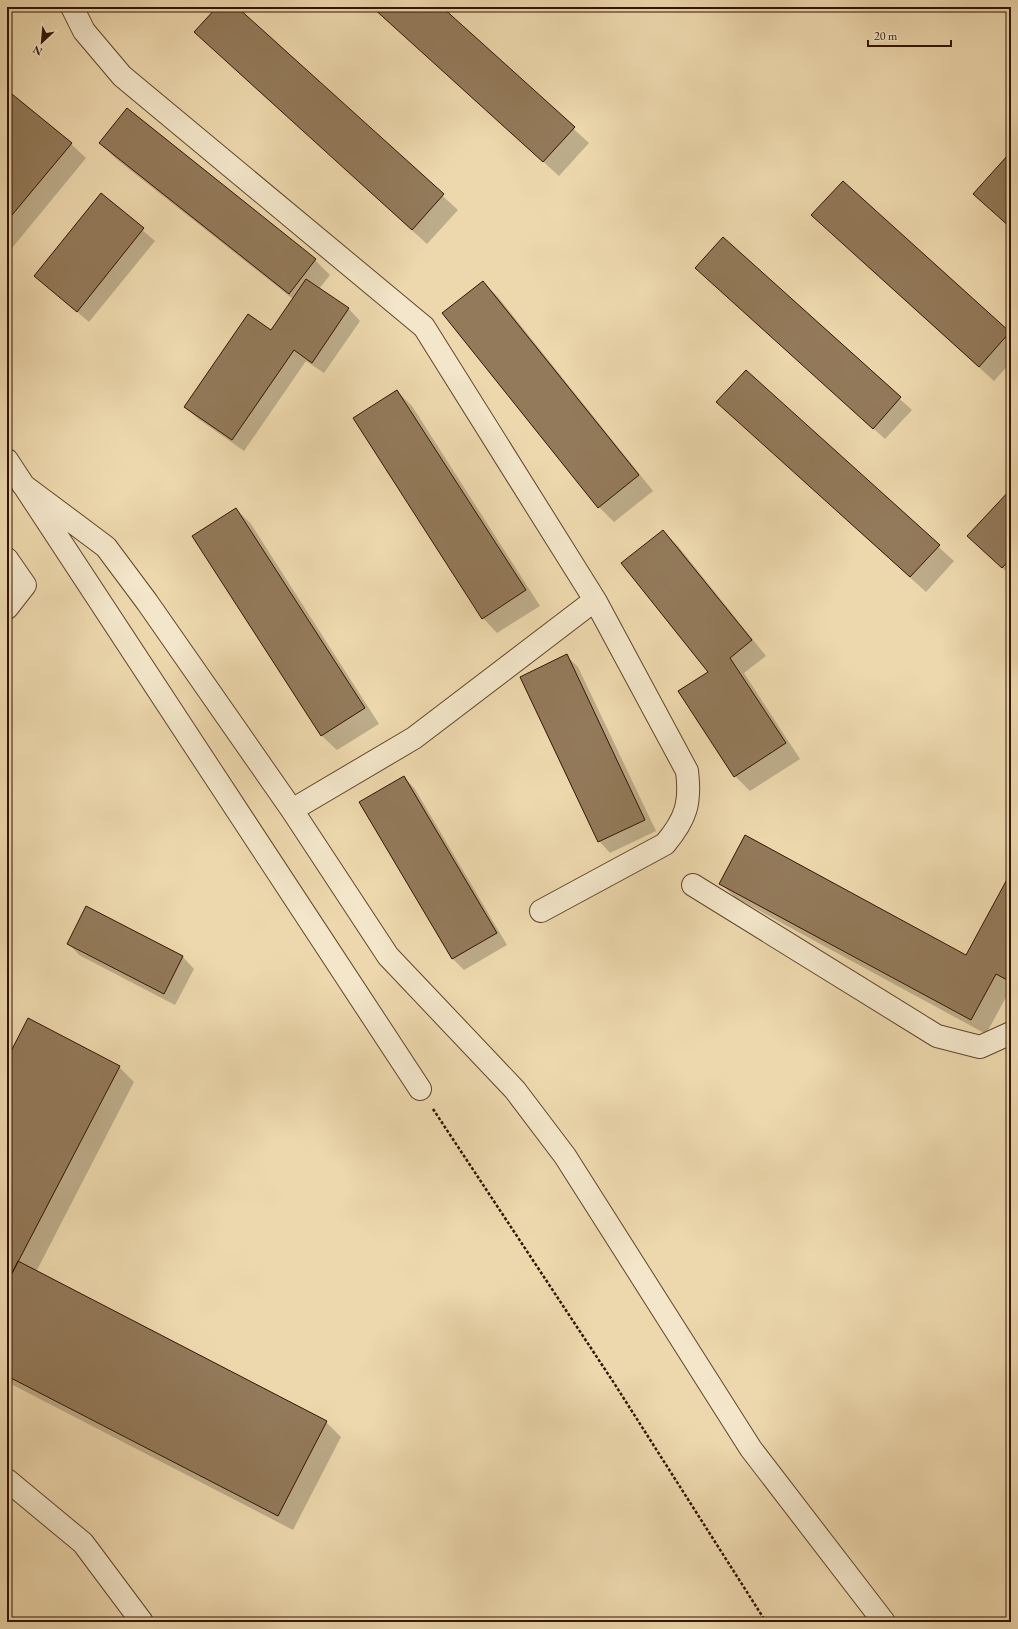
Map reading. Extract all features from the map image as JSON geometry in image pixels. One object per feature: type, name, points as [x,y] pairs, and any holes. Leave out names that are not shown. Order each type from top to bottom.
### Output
[{"type":"street","points":[[72,7],[84,31],[122,76],[424,327],[595,600],[687,771],[689,791],[686,810],[678,828],[665,844],[541,912]]},
{"type":"street","points":[[7,460],[420,1089]]},
{"type":"street","points":[[23,485],[106,547],[147,602],[292,810],[388,956],[515,1090],[564,1156],[751,1449],[884,1622]]},
{"type":"street","points":[[7,559],[25,585],[7,608]]},
{"type":"street","points":[[292,810],[414,738],[595,600]]},
{"type":"street","points":[[693,885],[937,1036],[980,1047],[1011,1033]]},
{"type":"street","points":[[7,1480],[83,1543],[142,1622]]},
{"type":"path","points":[[420,1089],[618,1390],[766,1622]]},
{"type":"building","points":[[217,7],[237,7],[444,194],[412,230],[194,32]]},
{"type":"building","points":[[372,7],[442,7],[575,127],[543,162]]},
{"type":"building","points":[[7,90],[72,143],[7,221]]},
{"type":"building","points":[[127,108],[316,259],[289,294],[99,143]]},
{"type":"building","points":[[1008,155],[1011,157],[1011,228],[973,194]]},
{"type":"building","points":[[843,181],[1010,332],[979,367],[811,215]]},
{"type":"building","points":[[101,193],[144,228],[77,312],[34,276]]},
{"type":"building","points":[[723,237],[901,397],[873,429],[695,268]]},
{"type":"building","points":[[306,279],[349,308],[312,363],[294,350],[232,440],[184,407],[248,314],[271,330]]},
{"type":"building","points":[[483,281],[639,475],[598,508],[442,313]]},
{"type":"building","points":[[746,370],[940,545],[910,577],[716,402]]},
{"type":"building","points":[[397,390],[526,590],[482,619],[353,418]]},
{"type":"building","points":[[1011,489],[1011,558],[1002,568],[967,536]]},
{"type":"building","points":[[236,508],[365,708],[321,736],[192,536]]},
{"type":"building","points":[[663,530],[752,640],[730,658],[786,743],[734,777],[678,691],[708,672],[621,563]]},
{"type":"building","points":[[567,654],[645,820],[598,842],[520,677]]},
{"type":"building","points":[[404,776],[497,933],[452,959],[359,802]]},
{"type":"building","points":[[745,835],[966,955],[1011,872],[1011,982],[996,974],[971,1020],[719,884]]},
{"type":"building","points":[[86,906],[183,956],[164,994],[67,944]]},
{"type":"building","points":[[28,1018],[120,1066],[7,1283],[7,1059]]},
{"type":"building","points":[[18,1261],[327,1421],[278,1516],[7,1376],[7,1283]]}]
